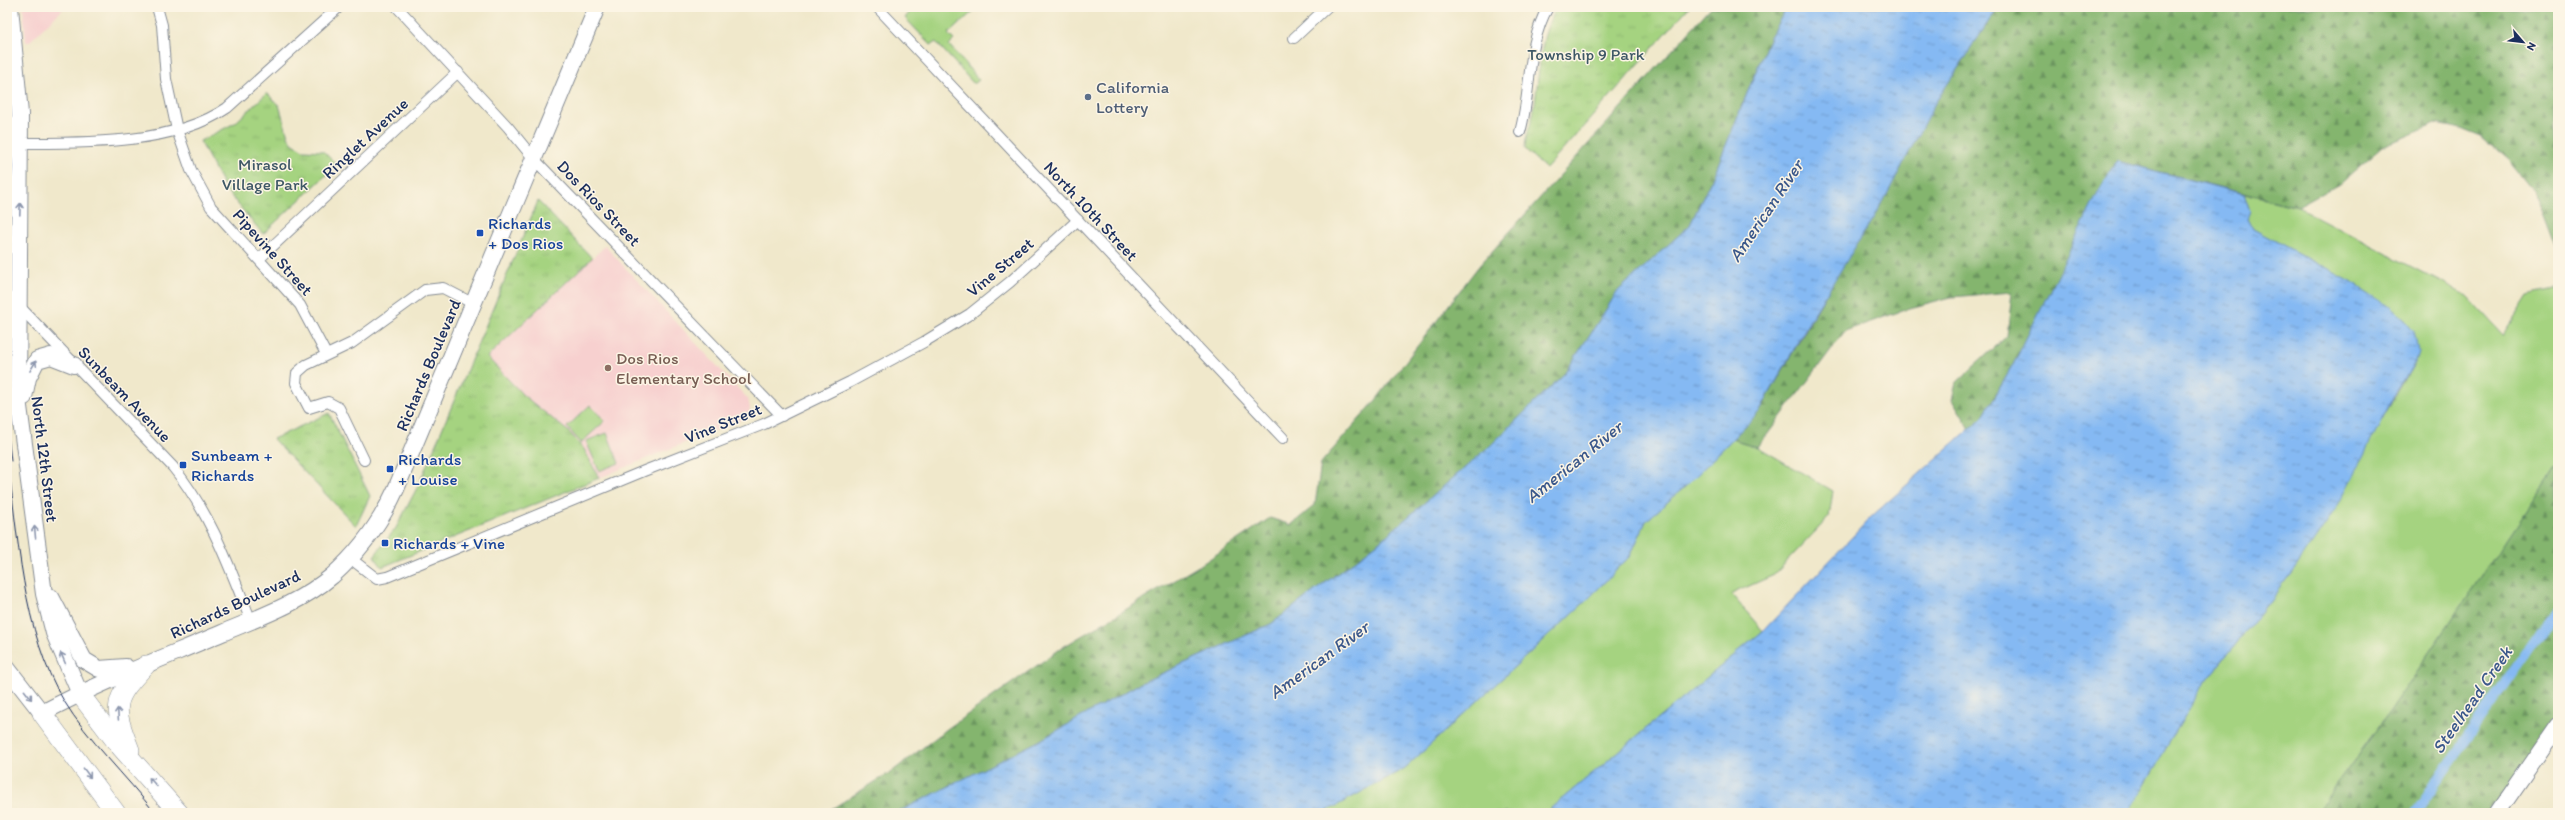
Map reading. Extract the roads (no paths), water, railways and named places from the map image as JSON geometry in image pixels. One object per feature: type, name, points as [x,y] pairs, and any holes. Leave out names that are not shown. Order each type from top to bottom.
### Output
[{"type":"highway","points":[[136,764],[119,724],[118,712],[120,695],[146,665]]},
{"type":"highway","points":[[84,700],[136,764],[179,813]]},
{"type":"highway","points":[[42,713],[116,813]]},
{"type":"main road","name":"North 12th Street","points":[[10,7],[20,143],[17,304],[17,377],[20,416],[42,578],[54,633],[84,700]]},
{"type":"main road","name":"Richards Boulevard","points":[[42,713],[84,700],[146,665],[251,621],[301,597],[331,576],[350,558],[379,521],[393,497],[597,7]]},
{"type":"main road","points":[[20,416],[28,378],[34,362],[41,358],[51,356],[74,365]]},
{"type":"main road","points":[[42,578],[77,650],[87,663],[105,670],[146,665]]},
{"type":"main road","points":[[7,668],[42,713]]},
{"type":"main road","points":[[2497,813],[2558,725]]},
{"type":"street","name":"Pipevine Street","points":[[157,7],[162,25],[166,79],[177,130],[191,170],[210,207],[300,305],[326,354]]},
{"type":"street","points":[[20,143],[120,140],[177,130],[210,118],[227,108],[339,7]]},
{"type":"street","name":"Dos Rios Street","points":[[397,7],[458,72],[534,159],[782,416]]},
{"type":"street","name":"North 10th Street","points":[[877,7],[1283,438]]},
{"type":"street","points":[[1294,38],[1327,7]]},
{"type":"street","points":[[1520,132],[1527,107],[1535,38],[1548,7]]},
{"type":"street","name":"Ringlet Avenue","points":[[259,259],[458,72]]},
{"type":"street","name":"Vine Street","points":[[350,558],[377,579],[387,577],[782,416],[954,325],[996,294],[1078,220]]},
{"type":"street","points":[[364,460],[339,408],[328,402],[310,408],[296,383],[297,373],[306,365],[326,354],[352,343],[426,290],[443,288],[474,304]]},
{"type":"street","name":"Sunbeam Avenue","points":[[17,304],[173,467],[193,491],[214,531],[251,621]]},
{"type":"water","name":"American River","points":[[1787,7],[1998,7],[1935,103],[1883,202],[1810,320],[1759,412],[1688,484],[1646,521],[1630,556],[1589,598],[1405,768],[1323,813],[896,813],[1039,741],[1139,684],[1271,624],[1378,543],[1489,447],[1565,373],[1618,291],[1690,225],[1716,170],[1770,37]]},
{"type":"water","points":[[2117,161],[2244,194],[2250,211],[2247,218],[2253,229],[2351,282],[2390,307],[2406,321],[2414,331],[2418,352],[2414,364],[2395,394],[2337,507],[2296,567],[2200,690],[2128,813],[1545,813],[1763,631],[1872,516],[1983,417],[2013,365],[2098,193]]},
{"type":"waterway","name":"Steelhead Creek","points":[[2415,813],[2558,606]]},
{"type":"tram line","points":[[7,62],[12,167],[7,281]]},
{"type":"tram line","points":[[7,427],[11,461]]},
{"type":"tram line","points":[[7,455],[19,549],[30,614],[39,645],[50,674],[73,715],[155,813]]},
{"type":"place","name":"California Lottery","points":[[1088,97]]},
{"type":"place","name":"Richards + Dos Rios","points":[[480,233]]},
{"type":"place","name":"Dos Rios Elementary School","points":[[608,368]]},
{"type":"place","name":"Sunbeam + Richards","points":[[183,465]]},
{"type":"place","name":"Richards + Louise","points":[[390,469]]},
{"type":"place","name":"Richards + Vine","points":[[385,543]]},
{"type":"park label","name":"Township 9 Park","points":[[1586,54]]},
{"type":"park label","name":"Mirasol Village Park","points":[[265,174]]}]
